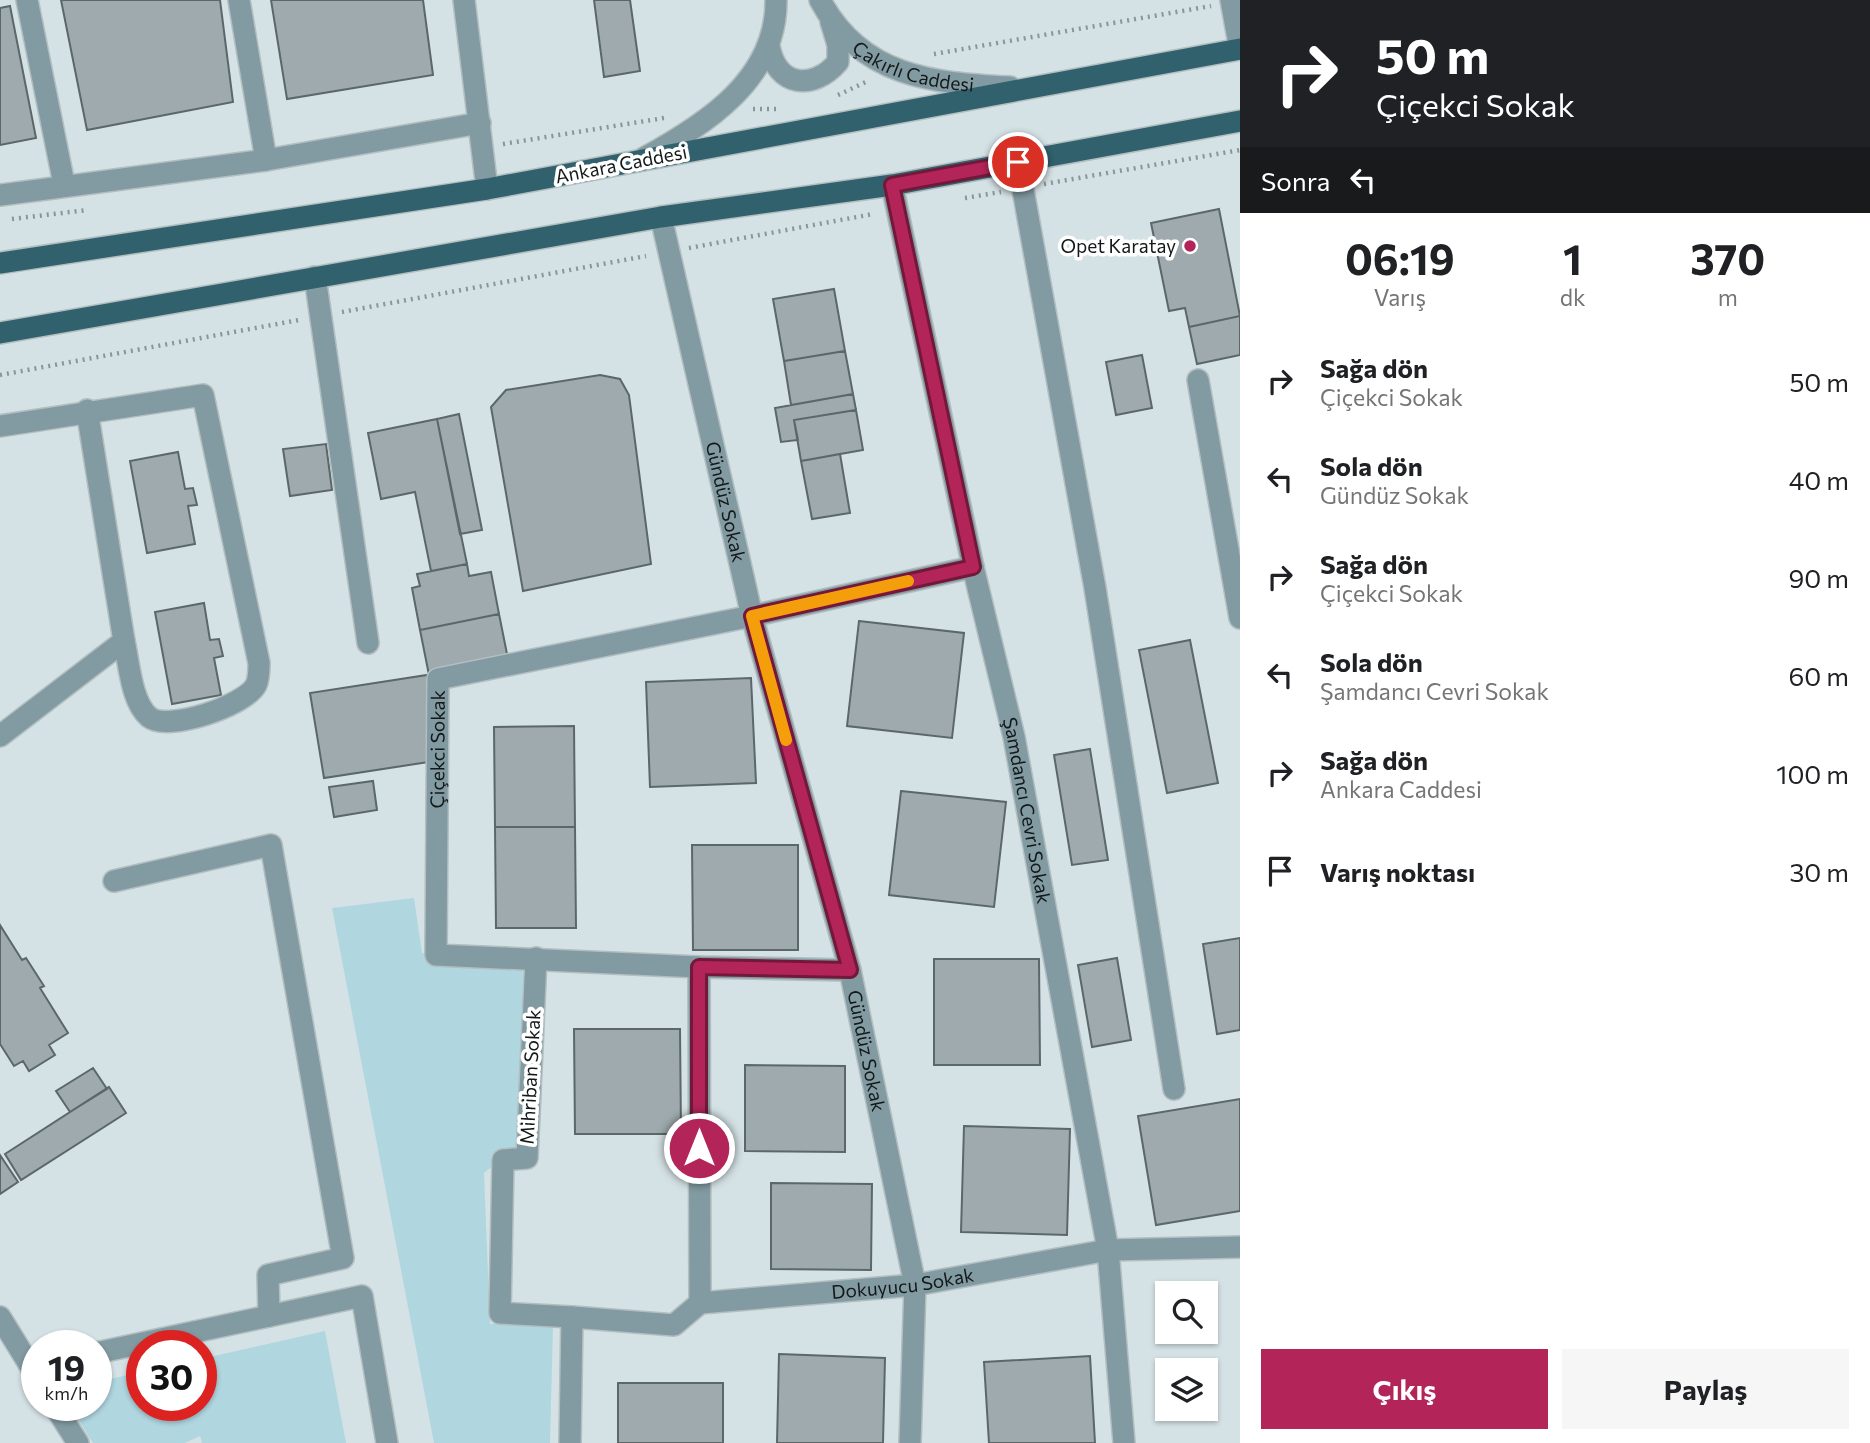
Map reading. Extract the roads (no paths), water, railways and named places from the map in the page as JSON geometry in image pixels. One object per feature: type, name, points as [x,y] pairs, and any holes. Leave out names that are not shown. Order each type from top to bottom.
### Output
[{"type":"main road","name":"Ankara Caddesi","points":[[0,263],[486,189],[1240,49]]},
{"type":"main road","points":[[0,333],[661,217],[892,185],[1240,121]]},
{"type":"street","points":[[27,0],[64,184]]},
{"type":"street","points":[[239,0],[266,160]]},
{"type":"street","points":[[464,0],[486,189]]},
{"type":"street","points":[[642,160],[684,136],[714,113],[753,75],[769,46],[776,23],[776,0]]},
{"type":"street","name":"Çakırlı Caddesi","points":[[820,0],[831,21],[862,50],[893,68],[941,84],[1032,89]]},
{"type":"street","points":[[1232,1],[1240,49]]},
{"type":"street","points":[[769,46],[773,66],[784,75],[804,81],[825,77],[838,62],[838,45],[831,21]]},
{"type":"street","points":[[0,195],[64,184],[266,160],[480,123]]},
{"type":"street","points":[[1018,162],[1097,602],[1174,1089]]},
{"type":"street","name":"Şamdancı Cevri Sokak","points":[[892,185],[973,567],[1014,737],[1108,1250],[1124,1443]]},
{"type":"street","name":"Gündüz Sokak","points":[[661,217],[752,616],[850,970],[915,1284],[910,1443]]},
{"type":"street","points":[[315,277],[368,643]]},
{"type":"street","points":[[1198,380],[1240,618]]},
{"type":"street","points":[[0,426],[88,410],[203,395],[259,663],[256,685],[246,695],[219,709],[170,723],[157,722],[140,707],[124,640],[88,410]]},
{"type":"street","name":"Çiçekci Sokak","points":[[850,970],[699,967],[436,955],[438,679],[752,616],[973,567]]},
{"type":"street","points":[[0,736],[124,640]]},
{"type":"street","points":[[114,881],[271,845],[343,1258],[268,1275],[269,1316]]},
{"type":"street","name":"Mihriban Sokak","points":[[536,958],[527,1158],[503,1160],[500,1312],[572,1317]]},
{"type":"street","points":[[570,1443],[572,1317],[674,1325],[700,1303],[699,967]]},
{"type":"street","name":"Dokuyucu Sokak","points":[[700,1303],[915,1284],[1108,1250],[1240,1247]]},
{"type":"street","points":[[112,1350],[362,1296],[387,1443]]},
{"type":"street","points":[[0,1317],[21,1349]]},
{"type":"street","points":[[64,1421],[78,1443]]},
{"type":"place","name":"Opet Karatay","points":[[1190,246]]}]
